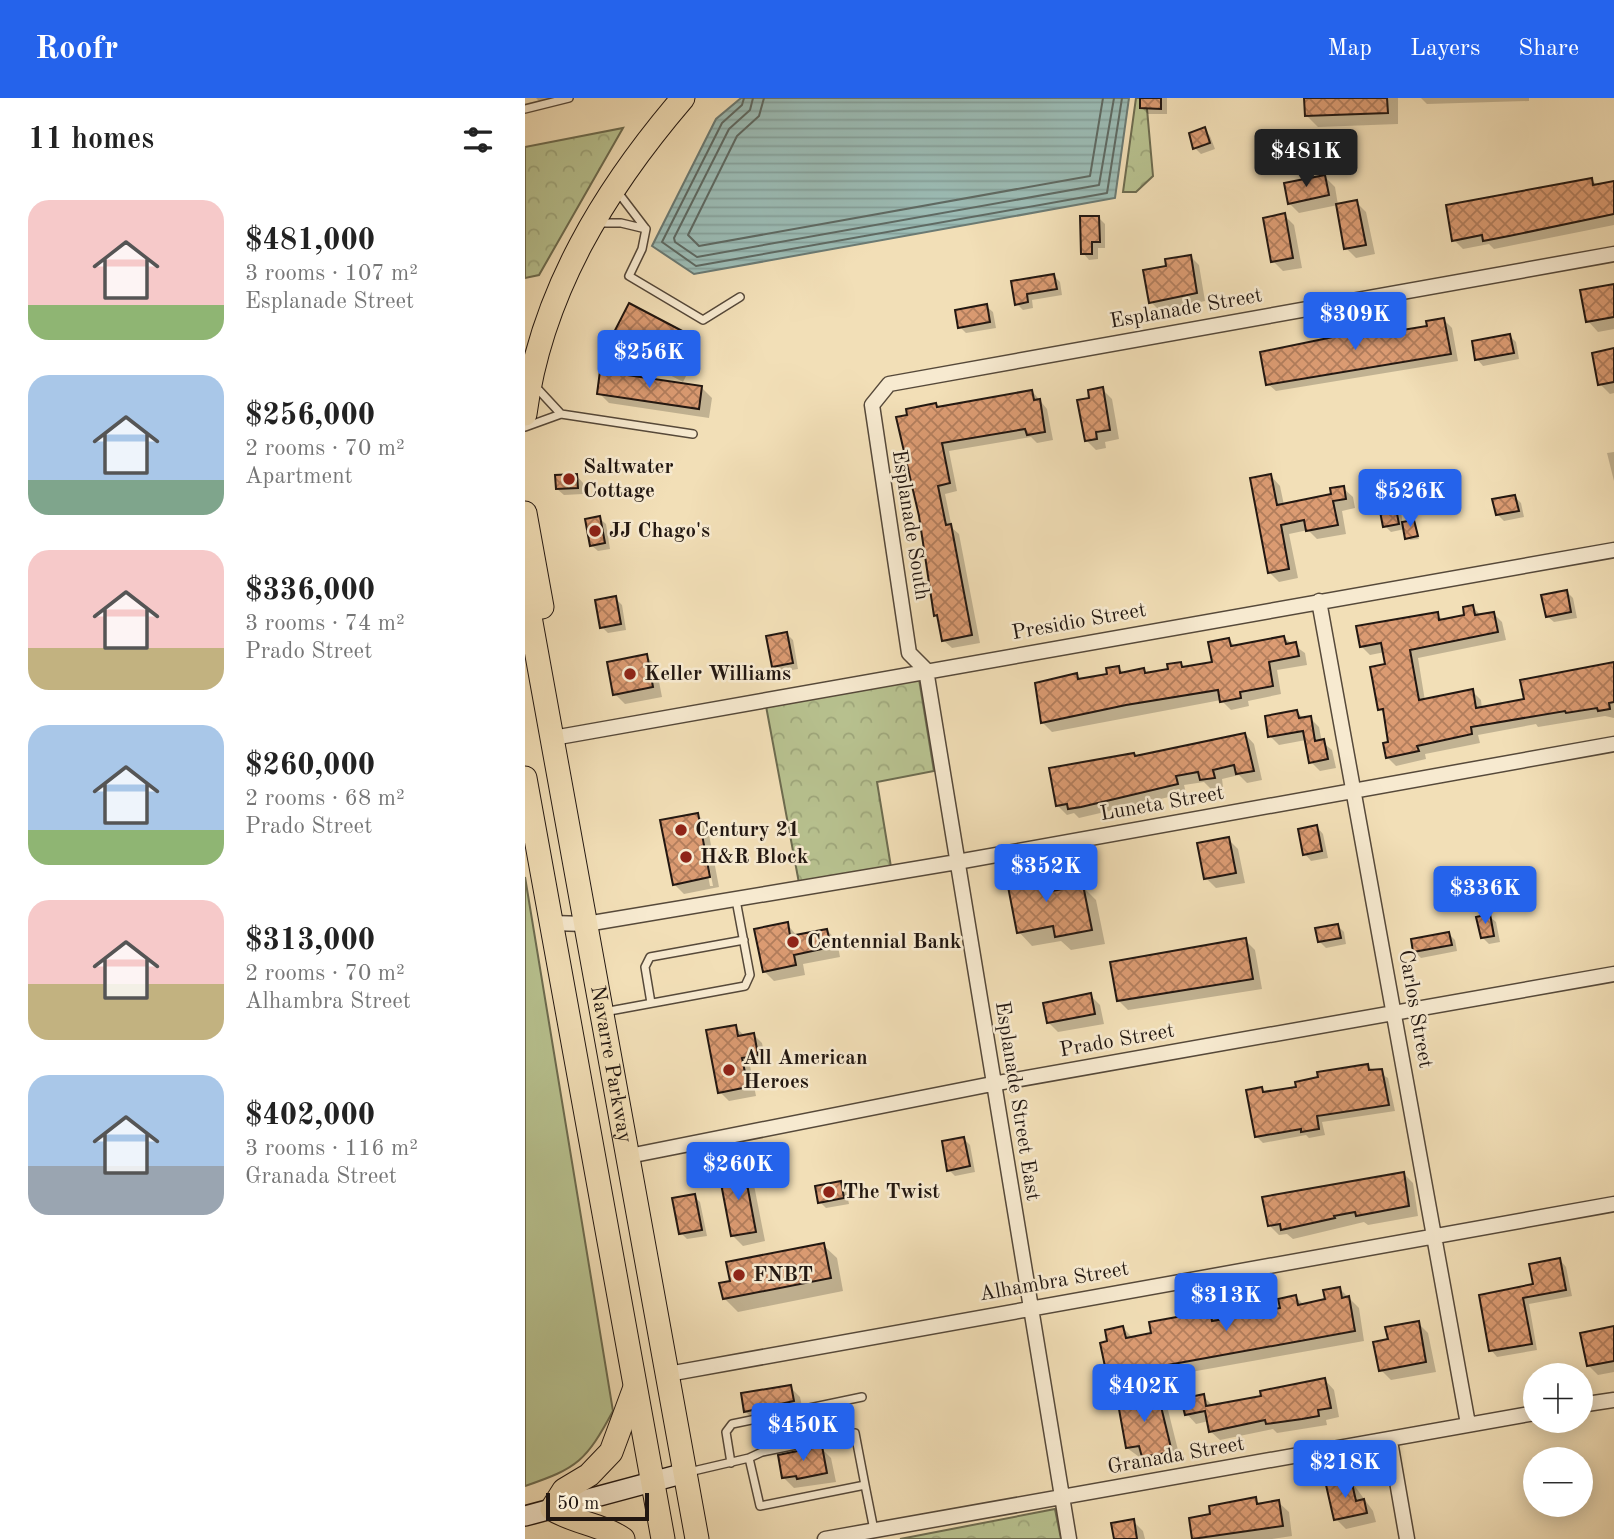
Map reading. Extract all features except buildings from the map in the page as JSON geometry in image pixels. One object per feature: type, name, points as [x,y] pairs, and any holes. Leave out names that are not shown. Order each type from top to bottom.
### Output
[{"type":"highway","points":[[525,414],[530,381],[551,310],[592,223],[614,187],[683,98]]},
{"type":"highway","points":[[525,513],[559,696],[553,738]]},
{"type":"highway","name":"Navarre Parkway","points":[[525,589],[697,1539]]},
{"type":"highway","name":"Navarre Parkway","points":[[525,778],[663,1539]]},
{"type":"highway","points":[[623,1539],[603,1528],[572,1521],[552,1509],[564,1490],[589,1475],[611,1452],[635,1387]]},
{"type":"main road","points":[[525,1516],[685,1473]]},
{"type":"street","name":"Esplanade Street","points":[[889,384],[1614,254]]},
{"type":"street","name":"Esplanade South","points":[[889,384],[872,405],[879,465],[909,653],[926,670]]},
{"type":"street","name":"Presidio Street","points":[[553,738],[1614,550]]},
{"type":"street","name":"Carlos Street","points":[[1319,601],[1468,1424]]},
{"type":"street","name":"Esplanade Street East","points":[[926,670],[1069,1539]]},
{"type":"street","name":"Luneta Street","points":[[551,923],[586,925],[957,863],[1614,744]]},
{"type":"street","name":"Prado Street","points":[[629,1156],[992,1084],[1395,1015],[1614,974]]},
{"type":"street","name":"Alhambra Street","points":[[668,1374],[1434,1235],[1614,1205]]},
{"type":"street","points":[[1593,1403],[1614,1400]]},
{"type":"street","name":"Granada Street","points":[[825,1539],[1390,1441],[1523,1415]]},
{"type":"street","points":[[1390,1441],[1408,1539]]},
{"type":"lane","points":[[525,108],[569,98]]},
{"type":"lane","points":[[614,187],[646,229],[642,249],[629,276],[703,320],[740,297]]},
{"type":"lane","points":[[592,223],[621,223],[646,229]]},
{"type":"lane","points":[[530,381],[561,414]]},
{"type":"lane","points":[[525,427],[561,414],[693,434]]},
{"type":"lane","points":[[602,1012],[745,986],[750,975],[736,899]]},
{"type":"lane","points":[[651,1003],[645,967],[650,957],[744,940]]},
{"type":"lane","points":[[731,1463],[726,1432],[732,1424],[862,1397]]},
{"type":"lane","points":[[685,1473],[731,1463],[762,1452],[855,1433],[874,1530]]},
{"type":"lane","points":[[749,1458],[760,1506],[865,1485]]},
{"type":"green space","points":[[1136,98],[1146,98],[1153,176],[1136,192],[1123,192]]},
{"type":"green space","points":[[623,128],[539,275],[525,278],[525,147]]},
{"type":"green space","points":[[919,679],[934,771],[877,782],[891,867],[799,883],[766,706]]},
{"type":"green space","points":[[525,877],[613,1411],[595,1441],[579,1460],[557,1474],[525,1486]]},
{"type":"green space","points":[[1055,1509],[1061,1539],[900,1539]]},
{"type":"water","points":[[741,98],[1129,98],[1115,198],[694,274],[652,246],[716,119]]},
{"type":"place","name":"Saltwater Cottage","points":[[569,479]]},
{"type":"place","name":"JJ Chago's","points":[[595,531]]},
{"type":"place","name":"Keller Williams","points":[[630,674]]},
{"type":"place","name":"Century 21","points":[[681,830]]},
{"type":"place","name":"H&R Block","points":[[686,857]]},
{"type":"place","name":"Centennial Bank","points":[[793,942]]},
{"type":"place","name":"All American Heroes","points":[[729,1070]]},
{"type":"place","name":"The Twist","points":[[829,1192]]},
{"type":"place","name":"FNBT","points":[[739,1275]]}]
